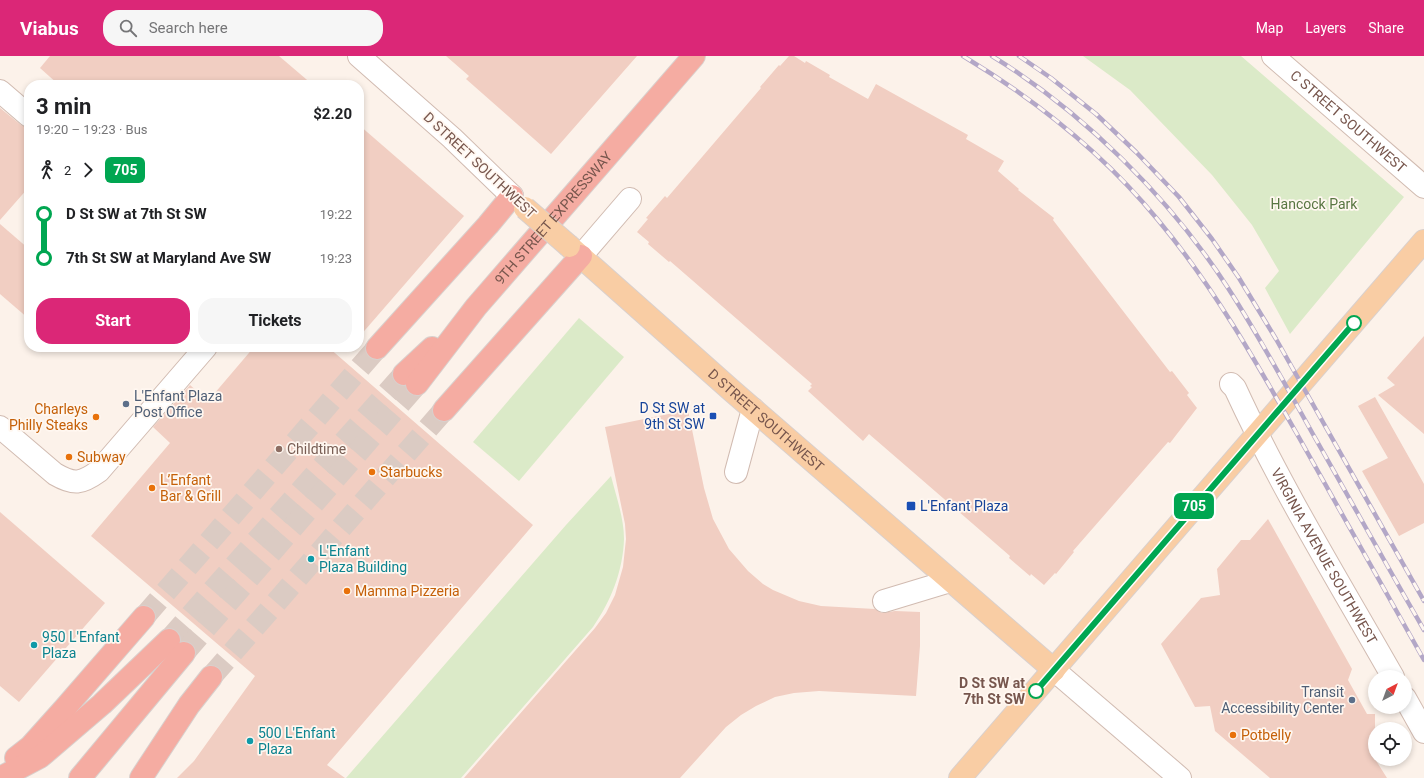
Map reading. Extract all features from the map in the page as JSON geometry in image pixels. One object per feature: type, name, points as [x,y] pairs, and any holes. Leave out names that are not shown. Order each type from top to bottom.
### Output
[{"type":"highway","name":"9TH STREET EXPRESSWAY","points":[[411,379],[476,307],[694,56]]},
{"type":"highway","points":[[377,348],[488,225],[519,202]]},
{"type":"highway","points":[[444,410],[575,251]]},
{"type":"highway","points":[[0,771],[35,752],[144,617]]},
{"type":"highway","points":[[0,778],[102,704],[176,647],[80,778]]},
{"type":"highway","points":[[141,778],[189,705],[211,677]]},
{"type":"main road","name":"D STREET SOUTHWEST","points":[[519,202],[753,409],[1054,670]]},
{"type":"main road","points":[[960,778],[1424,241]]},
{"type":"street","name":"D STREET SOUTHWEST","points":[[359,56],[452,138],[519,202]]},
{"type":"street","name":"C STREET SOUTHWEST","points":[[1273,56],[1424,187]]},
{"type":"street","points":[[0,91],[24,112]]},
{"type":"street","points":[[575,251],[630,199]]},
{"type":"street","points":[[0,427],[55,474],[73,482],[82,481],[99,471],[202,352]]},
{"type":"street","name":"VIRGINIA AVENUE SOUTHWEST","points":[[1231,384],[1235,388],[1256,435],[1389,670]]},
{"type":"street","points":[[736,472],[753,409]]},
{"type":"street","points":[[884,601],[950,580]]},
{"type":"street","name":"D STREET SOUTHWEST","points":[[1054,670],[1180,778]]},
{"type":"street","points":[[1412,711],[1424,732]]},
{"type":"green space","name":"Hancock Park","points":[[1083,56],[1241,56],[1404,197],[1290,334],[1265,288],[1279,271],[1252,225],[1212,175],[1130,90]]},
{"type":"green space","points":[[579,318],[624,357],[519,481],[473,442]]},
{"type":"green space","points":[[611,476],[621,515],[624,539],[621,563],[615,585],[605,607],[593,627],[461,778],[346,778],[566,525]]},
{"type":"building","points":[[50,56],[279,56],[307,80],[53,80],[40,68]]},
{"type":"building","points":[[446,56],[637,56],[551,154],[466,79],[469,76]]},
{"type":"building","points":[[789,56],[794,56],[805,63],[806,61],[830,75],[829,77],[868,99],[876,84],[968,135],[966,139],[1004,161],[998,171],[1019,189],[1018,190],[1054,218],[1053,220],[1170,372],[1172,371],[1189,393],[1187,395],[1197,408],[1170,443],[1168,442],[1073,551],[1074,552],[1056,574],[1055,573],[1044,585],[1031,574],[1030,576],[1009,558],[1010,556],[869,434],[863,441],[808,391],[812,387],[810,386],[812,384],[670,261],[669,262],[648,244],[649,242],[637,232],[648,219],[646,218],[665,196],[667,198],[761,88],[760,87]]},
{"type":"building","points":[[0,108],[24,126],[24,193],[0,220]]},
{"type":"building","points":[[364,129],[464,216],[364,331]]},
{"type":"building","points":[[0,224],[24,245],[24,315],[0,294]]},
{"type":"building","points":[[1424,336],[1424,434],[1378,395],[1395,385],[1387,378]]},
{"type":"building","name":"L'Enfant Plaza Building","points":[[250,352],[334,352],[533,525],[327,765],[345,778],[177,778],[194,761],[255,676],[91,536],[170,443],[153,427],[190,385],[208,401]]},
{"type":"building","points":[[1375,397],[1424,484],[1424,523],[1399,536],[1362,471],[1388,458],[1358,406]]},
{"type":"building","points":[[688,410],[704,488],[713,519],[729,549],[748,571],[763,584],[773,590],[799,601],[821,606],[875,609],[882,613],[895,611],[920,612],[920,646],[916,696],[819,691],[794,693],[775,697],[741,715],[726,727],[680,778],[464,778],[595,628],[606,613],[615,595],[623,567],[626,539],[625,524],[605,427]]},
{"type":"building","name":"950 L'Enfant Plaza","points":[[0,512],[105,603],[19,702],[0,686]]},
{"type":"building","points":[[1268,519],[1352,669],[1348,680],[1367,714],[1375,714],[1375,722],[1368,722],[1368,766],[1379,766],[1387,778],[1270,778],[1215,731],[1210,706],[1195,707],[1161,644],[1201,598],[1220,595],[1217,569],[1241,540],[1250,540]]},
{"type":"tunnel","points":[[144,617],[377,348]]},
{"type":"tunnel","points":[[169,640],[404,374]]},
{"type":"tunnel","points":[[184,653],[417,384]]},
{"type":"tunnel","points":[[211,677],[444,410]]},
{"type":"railway","points":[[963,56],[1017,91],[1043,110],[1092,151],[1137,196],[1178,245],[1215,297],[1249,351],[1424,660]]},
{"type":"railway","points":[[992,56],[1026,78],[1091,130],[1152,190],[1205,254],[1228,288],[1261,343],[1424,630]]},
{"type":"railway","points":[[1019,56],[1051,78],[1096,114],[1136,152],[1179,197],[1212,239],[1239,278],[1276,339],[1424,601]]},
{"type":"bus line","name":"705","points":[[1036,691],[1227,468],[1354,323]]},
{"type":"place","name":"L'Enfant Plaza Post Office","points":[[126,404]]},
{"type":"place","name":"D St SW at 9th St SW","points":[[713,416]]},
{"type":"place","name":"Charleys Philly Steaks","points":[[96,417]]},
{"type":"place","name":"Childtime","points":[[279,449]]},
{"type":"place","name":"Subway","points":[[69,457]]},
{"type":"place","name":"Starbucks","points":[[372,472]]},
{"type":"place","name":"L’Enfant Bar & Grill","points":[[152,488]]},
{"type":"place","name":"L'Enfant Plaza","points":[[911,506]]},
{"type":"place","name":"L'Enfant Plaza Building","points":[[311,559]]},
{"type":"place","name":"Mamma Pizzeria","points":[[347,591]]},
{"type":"place","name":"950 L'Enfant Plaza","points":[[34,645]]},
{"type":"place","name":"D St SW at 7th St SW","points":[[1036,691]]},
{"type":"place","name":"Transit Accessibility Center","points":[[1352,700]]},
{"type":"place","name":"Potbelly","points":[[1233,735]]},
{"type":"place","name":"500 L'Enfant Plaza","points":[[250,741]]}]
